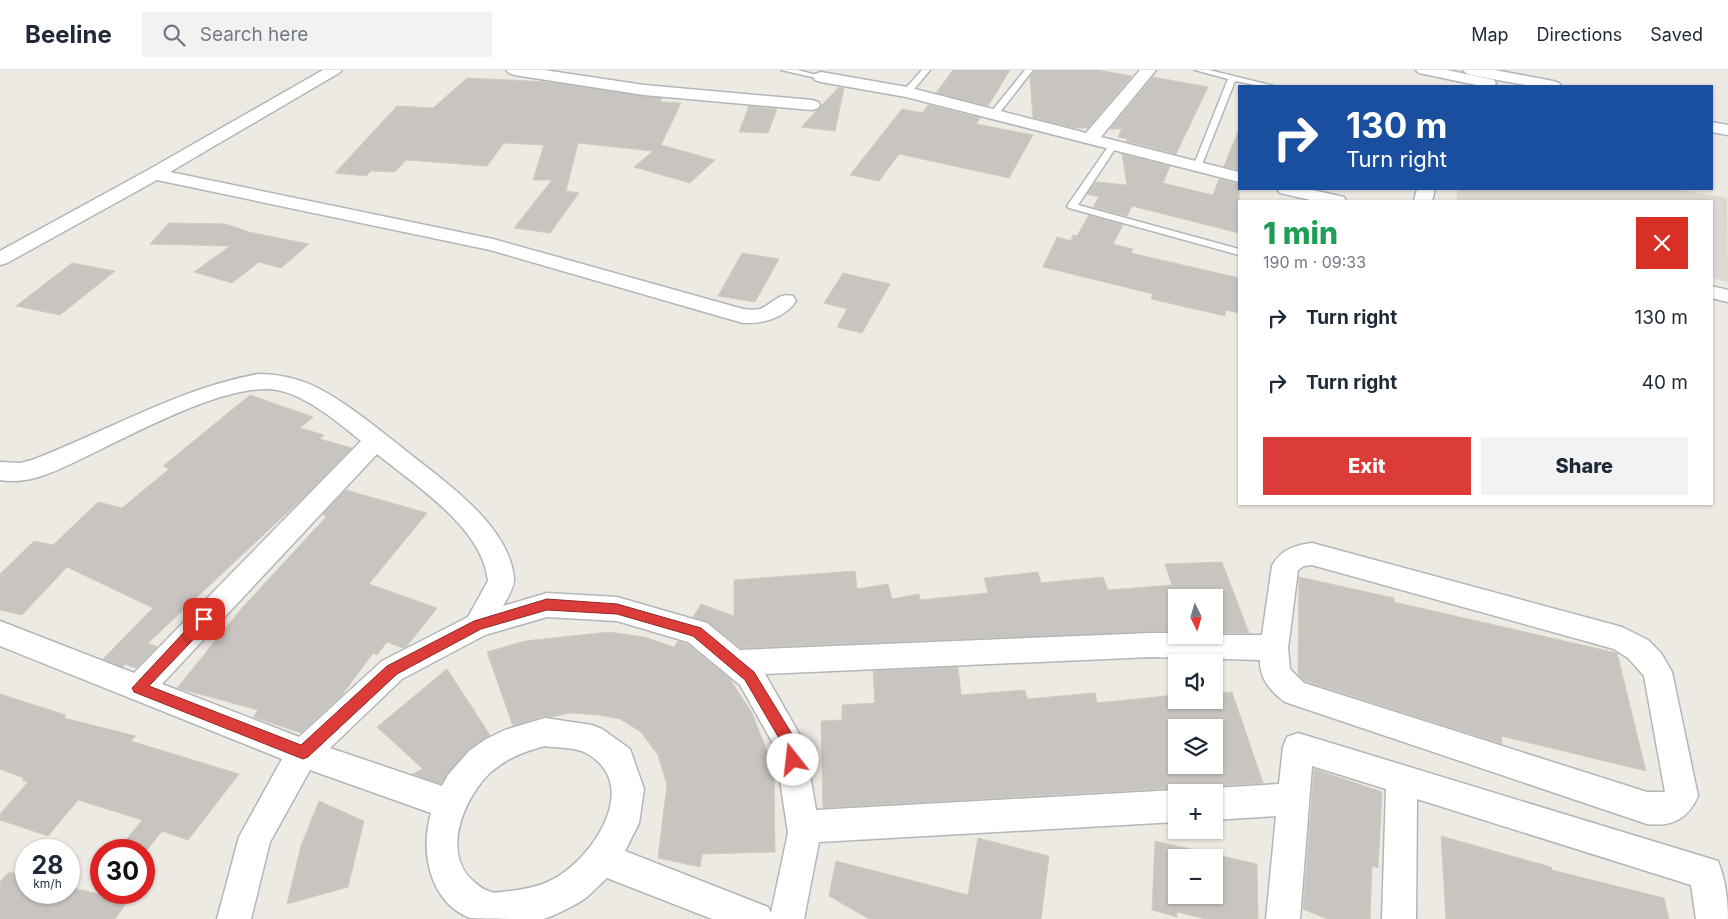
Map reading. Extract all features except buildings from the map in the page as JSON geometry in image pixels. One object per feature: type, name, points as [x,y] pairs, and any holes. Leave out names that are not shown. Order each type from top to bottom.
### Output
[{"type":"street","points":[[0,259],[154,174],[334,70]]},
{"type":"street","points":[[514,70],[644,90],[812,105]]},
{"type":"street","points":[[1090,139],[1148,70]]},
{"type":"street","points":[[1424,70],[1500,85]]},
{"type":"street","points":[[1471,70],[1548,85]]},
{"type":"street","points":[[824,73],[907,92],[1238,177]]},
{"type":"street","points":[[1713,117],[1728,121]]},
{"type":"street","points":[[1713,127],[1728,130]]},
{"type":"street","points":[[154,174],[493,245],[743,316],[753,317],[771,313],[786,301]]},
{"type":"street","points":[[1295,190],[1334,200]]},
{"type":"street","points":[[1713,292],[1728,296]]},
{"type":"street","points":[[0,471],[27,470],[48,464],[162,412],[223,389],[254,382],[275,382],[300,389],[340,410],[458,508],[488,540],[498,561],[501,580],[478,625]]},
{"type":"street","points":[[139,688],[376,440]]},
{"type":"street","points":[[1312,554],[1622,639],[1638,649],[1658,672],[1682,796],[1678,803],[1670,808],[1659,810],[1647,808],[1304,697],[1285,685],[1277,675],[1274,665],[1274,648],[1285,566],[1291,559],[1300,555],[1312,554]]},
{"type":"street","points":[[234,919],[255,837],[303,753],[392,670],[478,625],[547,604],[617,609],[696,632],[750,676],[790,744],[804,833],[787,919]]},
{"type":"street","points":[[0,633],[303,753],[449,804]]},
{"type":"street","points":[[734,663],[1151,645],[1274,648]]},
{"type":"street","points":[[545,732],[564,732],[582,736],[598,743],[611,754],[621,768],[627,784],[629,803],[627,822],[620,843],[609,862],[580,890],[551,906],[528,912],[505,913],[484,908],[467,898],[453,883],[444,866],[440,846],[442,825],[449,804],[459,786],[472,769],[488,755],[526,736],[545,732]]},
{"type":"street","points":[[1283,919],[1298,748],[1402,778],[1706,873],[1713,919]]},
{"type":"street","points":[[1399,919],[1402,778]]},
{"type":"street","points":[[1223,803],[1294,799]]},
{"type":"street","points":[[803,827],[1168,806]]},
{"type":"street","points":[[609,862],[756,919]]},
{"type":"lane","points":[[785,70],[824,73]]},
{"type":"lane","points":[[907,92],[926,70]]},
{"type":"lane","points":[[994,114],[1029,70]]},
{"type":"lane","points":[[1199,70],[1265,85]]},
{"type":"lane","points":[[1197,167],[1232,79]]},
{"type":"lane","points":[[1113,146],[1072,206],[1238,252]]},
{"type":"shaded area","points":[[1458,190],[1682,190],[1727,198],[1728,282],[1713,278],[1713,200],[1456,200]]},
{"type":"route","points":[[204,619],[139,688],[303,753],[392,670],[478,625],[547,604],[617,609],[696,632],[750,676],[790,744],[793,760]]}]
